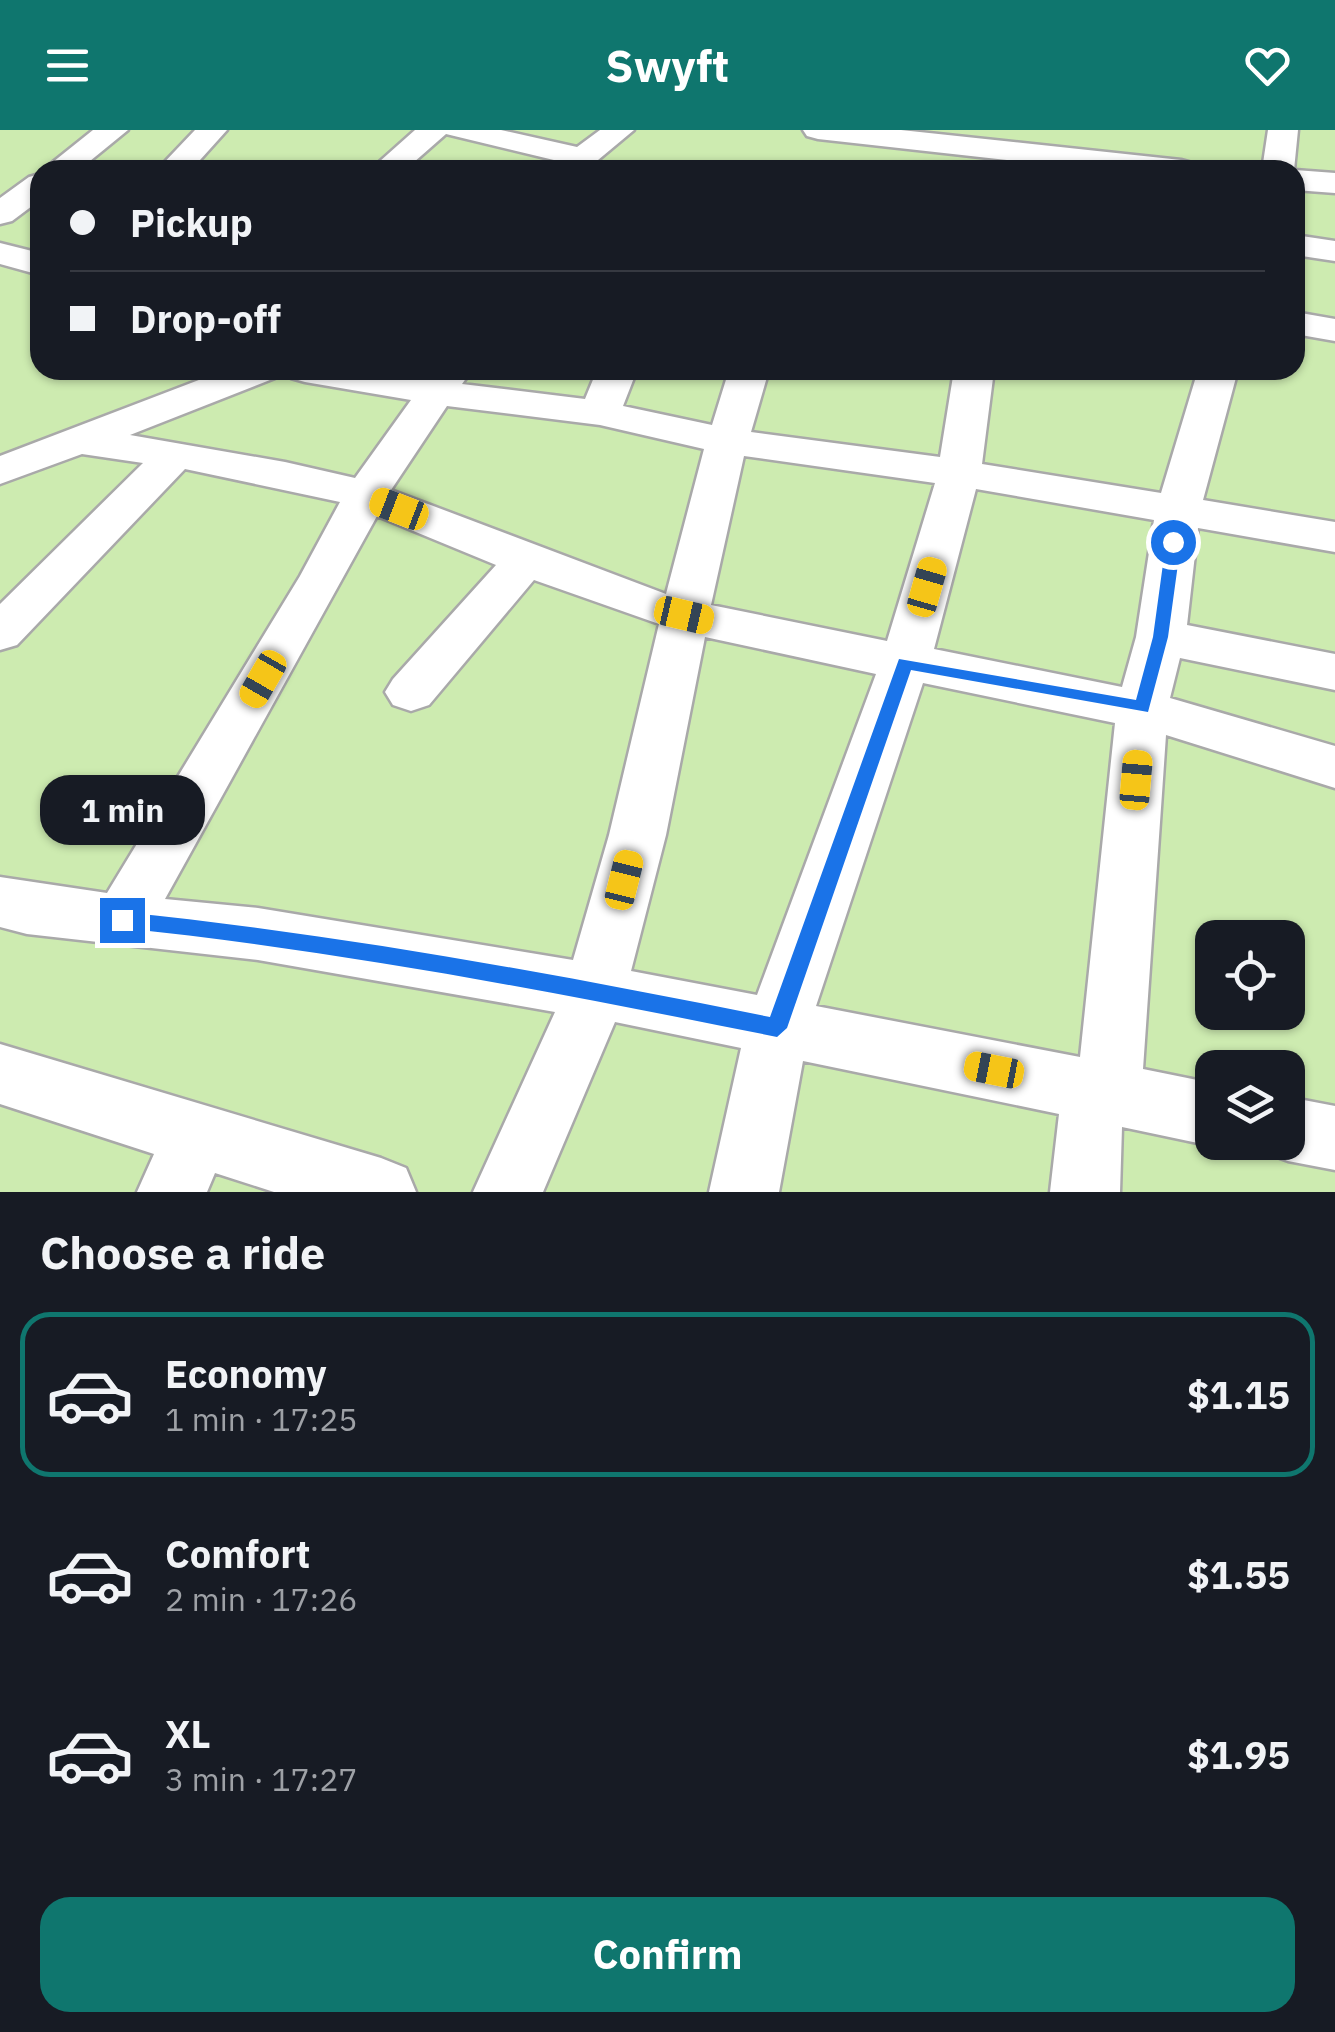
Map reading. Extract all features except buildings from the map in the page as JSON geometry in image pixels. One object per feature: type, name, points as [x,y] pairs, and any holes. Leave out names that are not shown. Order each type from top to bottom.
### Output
[{"type":"street","points":[[193,160],[212,130]]},
{"type":"street","points":[[398,160],[434,130]]},
{"type":"street","points":[[458,130],[569,160]]},
{"type":"street","points":[[588,160],[619,130]]},
{"type":"street","points":[[1279,160],[1283,130]]},
{"type":"street","points":[[67,160],[98,132]]},
{"type":"street","points":[[828,138],[1088,160]]},
{"type":"street","points":[[0,176],[30,179]]},
{"type":"street","points":[[1305,181],[1335,183]]},
{"type":"street","points":[[0,214],[30,192]]},
{"type":"street","points":[[1305,246],[1335,251]]},
{"type":"street","points":[[0,253],[30,261]]},
{"type":"street","points":[[1305,325],[1335,330]]},
{"type":"street","points":[[0,471],[236,380]]},
{"type":"street","points":[[600,413],[613,380]]},
{"type":"street","points":[[508,1192],[594,991],[652,769],[725,441],[746,380]]},
{"type":"street","points":[[744,1192],[777,1028],[905,663],[959,473],[973,380]]},
{"type":"street","points":[[1085,1192],[1089,1124],[1111,1068],[1142,708],[1160,637],[1178,510],[1215,380]]},
{"type":"street","points":[[122,920],[323,576],[365,496],[444,381],[725,441],[959,473],[1335,537]]},
{"type":"street","points":[[80,441],[280,473],[365,496],[684,615],[905,663],[1142,708],[1261,739],[1335,766]]},
{"type":"street","points":[[0,634],[175,456]]},
{"type":"street","points":[[411,692],[528,558]]},
{"type":"street","points":[[1160,637],[1335,672]]},
{"type":"street","points":[[9,919],[122,920],[258,934],[594,991],[1195,1111]]},
{"type":"street","points":[[0,1074],[185,1163],[380,1192]]},
{"type":"street","points":[[1305,1132],[1335,1138]]},
{"type":"green space","points":[[0,130],[1335,130],[1335,1192],[0,1192]]},
{"type":"route","points":[[122,920],[258,934],[594,991],[777,1028],[905,663],[1142,708],[1160,637],[1173,542]]}]
